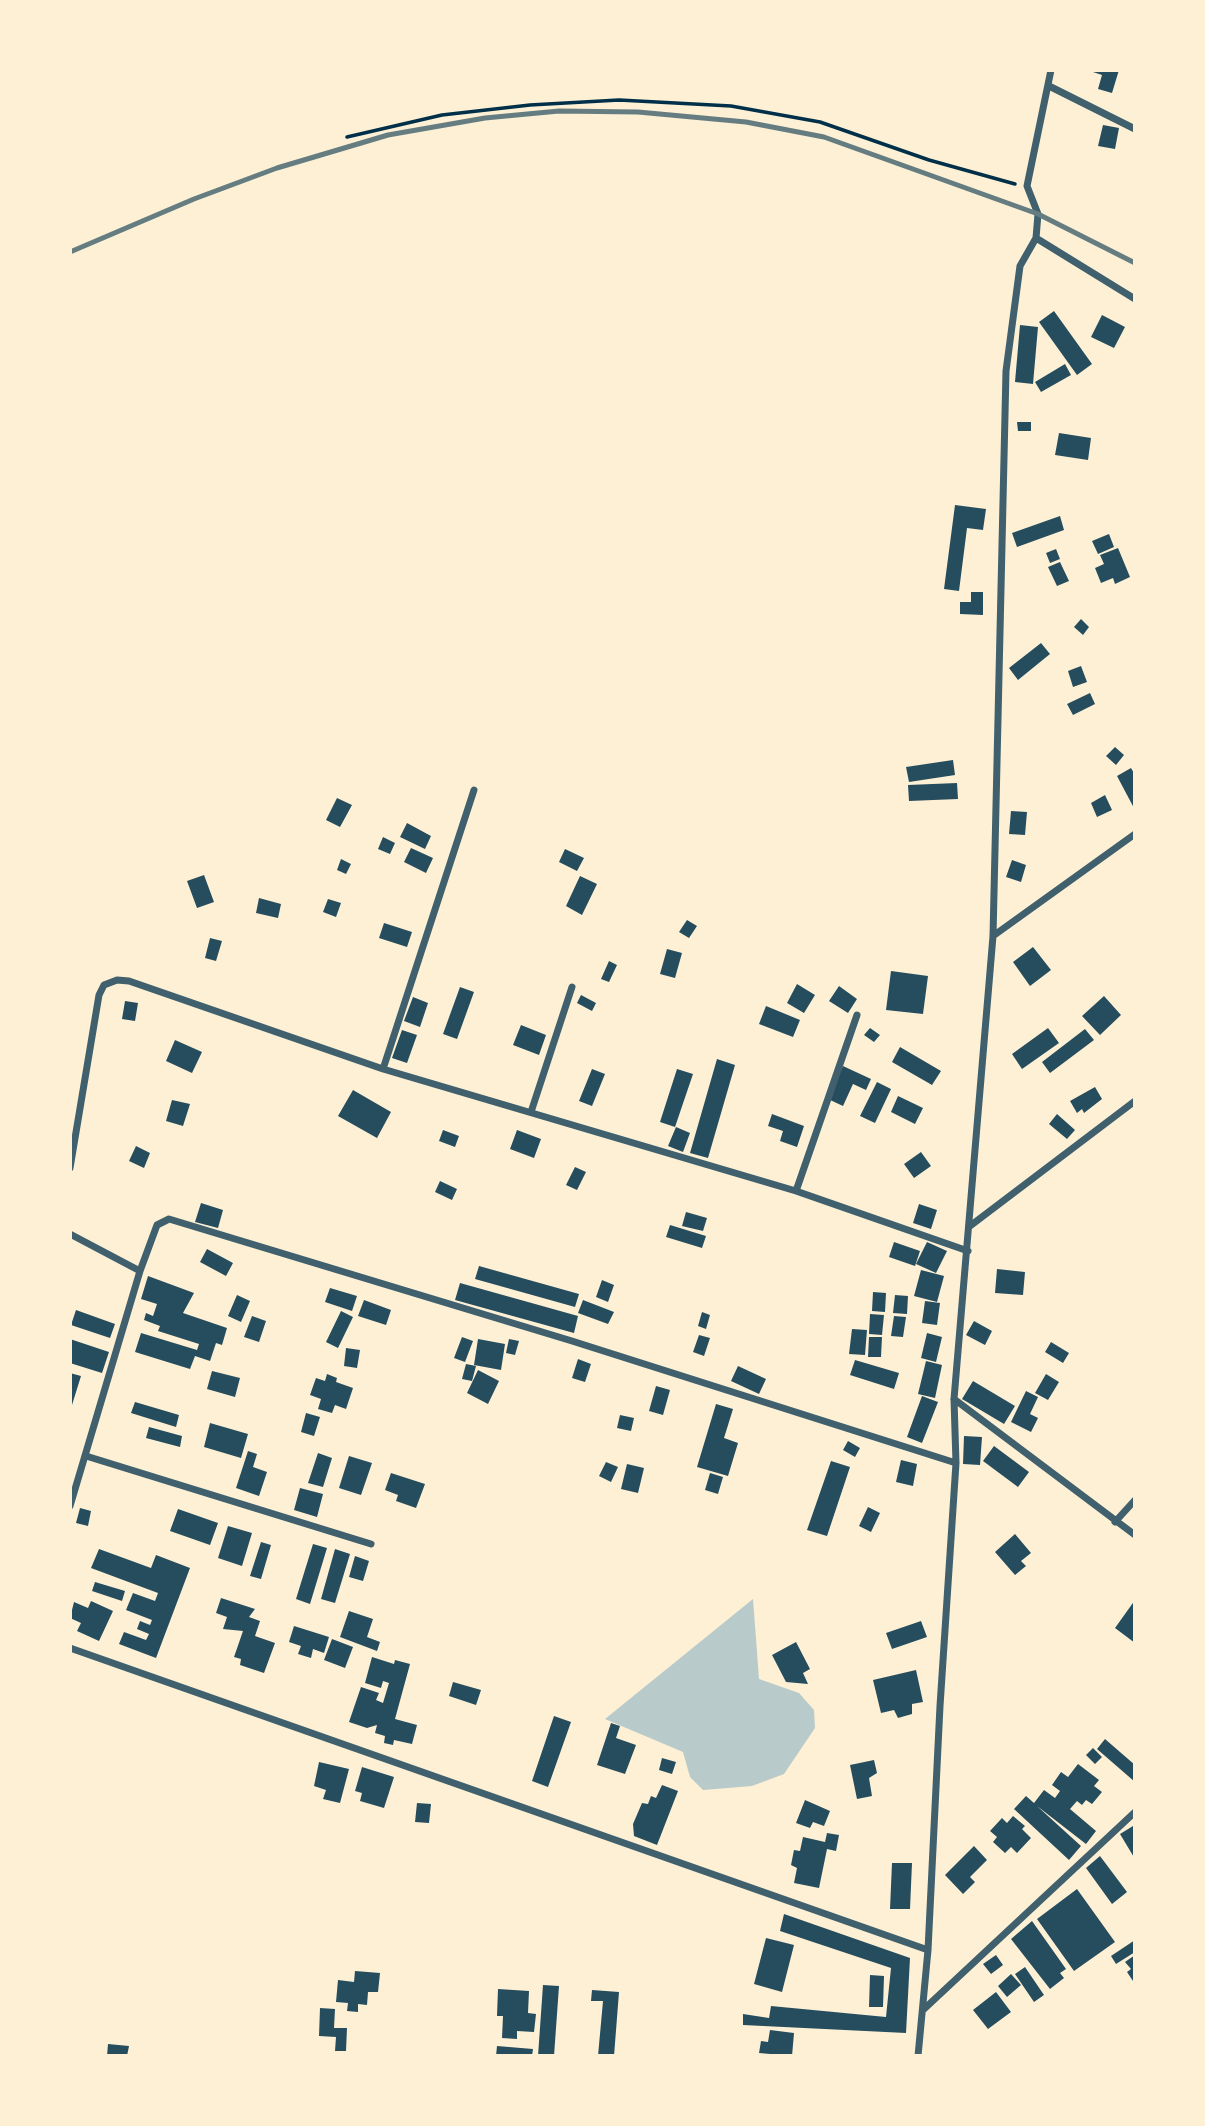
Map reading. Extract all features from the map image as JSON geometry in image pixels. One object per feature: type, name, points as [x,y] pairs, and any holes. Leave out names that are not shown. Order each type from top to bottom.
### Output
[{"type":"street","points":[[918,2056],[928,1950],[956,1463],[954,1399],[993,936],[1006,371],[1020,266],[1036,238],[1038,214],[1027,186],[1051,70]]},
{"type":"street","points":[[1049,86],[1135,130]]},
{"type":"street","points":[[1036,238],[1135,299]]},
{"type":"street","points":[[383,1069],[474,790]]},
{"type":"street","points":[[993,936],[1135,834]]},
{"type":"street","points":[[70,1168],[97,1004],[104,985],[117,980],[129,981],[383,1069],[796,1191],[968,1251]]},
{"type":"street","points":[[531,1112],[572,987]]},
{"type":"street","points":[[796,1191],[857,1015]]},
{"type":"street","points":[[970,1226],[1135,1101]]},
{"type":"street","points":[[70,1506],[140,1271],[158,1225],[163,1220],[177,1220],[956,1463]]},
{"type":"street","points":[[70,1234],[140,1271]]},
{"type":"street","points":[[954,1399],[1135,1535]]},
{"type":"street","points":[[86,1456],[371,1544]]},
{"type":"street","points":[[1115,1522],[1135,1500]]},
{"type":"street","points":[[70,1648],[928,1950]]},
{"type":"street","points":[[922,2010],[1135,1812]]},
{"type":"path","points":[[347,137],[442,115],[530,105],[620,100],[731,106],[820,122],[929,160],[1027,186]]},
{"type":"shaded area","points":[[753,1599],[759,1679],[799,1693],[814,1710],[815,1728],[784,1774],[752,1786],[703,1790],[690,1777],[683,1752],[605,1719]]},
{"type":"building","points":[[1087,70],[1119,70],[1112,93],[1098,89],[1102,75]]},
{"type":"building","points":[[1103,125],[1119,128],[1115,149],[1098,146]]},
{"type":"building","points":[[1054,311],[1092,364],[1077,375],[1039,322]]},
{"type":"building","points":[[1102,315],[1125,327],[1114,348],[1091,337]]},
{"type":"building","points":[[1020,325],[1038,327],[1033,384],[1015,382]]},
{"type":"building","points":[[1065,364],[1071,375],[1041,392],[1035,382]]},
{"type":"building","points":[[1017,422],[1031,422],[1031,431],[1018,431]]},
{"type":"building","points":[[1059,433],[1091,438],[1088,460],[1055,455]]},
{"type":"building","points":[[955,505],[986,509],[983,530],[967,528],[959,591],[944,589]]},
{"type":"building","points":[[1060,516],[1064,530],[1017,547],[1012,533]]},
{"type":"building","points":[[1109,534],[1114,547],[1098,554],[1092,541]]},
{"type":"building","points":[[1118,548],[1130,577],[1115,584],[1113,578],[1101,583],[1095,568],[1104,564],[1100,555]]},
{"type":"building","points":[[1056,549],[1060,559],[1050,563],[1046,553]]},
{"type":"building","points":[[1060,562],[1069,581],[1057,586],[1048,567]]},
{"type":"building","points":[[971,592],[983,592],[983,615],[960,614],[960,602],[971,602]]},
{"type":"building","points":[[1081,619],[1089,627],[1083,635],[1074,627]]},
{"type":"building","points":[[1041,643],[1050,654],[1018,680],[1009,668]]},
{"type":"building","points":[[1081,666],[1087,682],[1073,687],[1068,671]]},
{"type":"building","points":[[1090,693],[1095,704],[1073,715],[1067,704]]},
{"type":"building","points":[[1115,747],[1124,755],[1116,765],[1106,756]]},
{"type":"building","points":[[953,760],[955,775],[909,782],[906,767]]},
{"type":"building","points":[[1131,768],[1135,775],[1135,810],[1117,776]]},
{"type":"building","points":[[957,783],[958,799],[909,801],[908,785]]},
{"type":"building","points":[[1105,795],[1112,810],[1097,817],[1091,803]]},
{"type":"building","points":[[337,798],[352,805],[340,827],[326,820]]},
{"type":"building","points":[[1011,811],[1027,812],[1025,835],[1009,834]]},
{"type":"building","points":[[407,823],[431,836],[425,849],[400,837]]},
{"type":"building","points":[[383,837],[395,843],[390,854],[378,849]]},
{"type":"building","points":[[411,848],[433,858],[426,873],[404,862]]},
{"type":"building","points":[[565,849],[584,858],[577,871],[559,862]]},
{"type":"building","points":[[341,859],[351,864],[346,874],[337,870]]},
{"type":"building","points":[[1012,860],[1026,865],[1021,882],[1006,877]]},
{"type":"building","points":[[204,875],[214,902],[197,908],[187,881]]},
{"type":"building","points":[[580,876],[597,884],[582,915],[566,906]]},
{"type":"building","points":[[259,898],[281,904],[278,918],[256,913]]},
{"type":"building","points":[[328,899],[341,903],[336,917],[323,912]]},
{"type":"building","points":[[687,920],[697,926],[689,938],[679,932]]},
{"type":"building","points":[[384,923],[412,932],[407,947],[379,938]]},
{"type":"building","points":[[210,938],[222,941],[216,961],[205,958]]},
{"type":"building","points":[[1033,947],[1051,970],[1030,986],[1013,962]]},
{"type":"building","points":[[667,949],[682,953],[675,978],[660,974]]},
{"type":"building","points":[[609,961],[617,965],[609,982],[601,979]]},
{"type":"building","points":[[891,971],[928,976],[923,1014],[886,1010]]},
{"type":"building","points":[[797,984],[815,995],[804,1013],[787,1003]]},
{"type":"building","points":[[839,986],[857,999],[848,1013],[829,1001]]},
{"type":"building","points":[[460,987],[474,992],[457,1039],[443,1034]]},
{"type":"building","points":[[581,995],[596,1003],[592,1011],[577,1003]]},
{"type":"building","points":[[1104,996],[1121,1015],[1100,1035],[1082,1016]]},
{"type":"building","points":[[413,997],[428,1003],[420,1027],[404,1021]]},
{"type":"building","points":[[125,1001],[138,1003],[135,1021],[122,1019]]},
{"type":"building","points":[[766,1006],[800,1020],[793,1037],[759,1024]]},
{"type":"building","points":[[521,1025],[546,1035],[539,1055],[513,1045]]},
{"type":"building","points":[[870,1028],[880,1035],[874,1042],[864,1035]]},
{"type":"building","points":[[1048,1028],[1059,1043],[1022,1069],[1012,1054]]},
{"type":"building","points":[[1085,1029],[1094,1040],[1050,1073],[1042,1062]]},
{"type":"building","points":[[402,1030],[417,1035],[407,1063],[392,1058]]},
{"type":"building","points":[[175,1040],[202,1052],[192,1073],[166,1061]]},
{"type":"building","points":[[900,1047],[941,1071],[932,1085],[892,1062]]},
{"type":"building","points":[[717,1059],[735,1065],[708,1158],[690,1153]]},
{"type":"building","points":[[843,1066],[871,1079],[866,1090],[853,1084],[843,1106],[828,1099]]},
{"type":"building","points":[[592,1069],[605,1074],[592,1106],[579,1101]]},
{"type":"building","points":[[677,1069],[693,1074],[675,1127],[660,1122]]},
{"type":"building","points":[[877,1082],[891,1089],[875,1123],[860,1116]]},
{"type":"building","points":[[1095,1087],[1102,1099],[1084,1113],[1082,1109],[1077,1113],[1070,1101]]},
{"type":"building","points":[[353,1090],[391,1112],[377,1138],[338,1116]]},
{"type":"building","points":[[898,1096],[923,1108],[915,1124],[891,1112]]},
{"type":"building","points":[[172,1100],[190,1104],[183,1126],[166,1121]]},
{"type":"building","points":[[772,1114],[804,1126],[797,1147],[780,1141],[783,1131],[768,1126]]},
{"type":"building","points":[[1057,1114],[1075,1130],[1067,1139],[1049,1124]]},
{"type":"building","points":[[676,1127],[690,1133],[683,1152],[668,1146]]},
{"type":"building","points":[[443,1130],[459,1136],[455,1147],[439,1141]]},
{"type":"building","points":[[517,1130],[541,1139],[534,1158],[510,1149]]},
{"type":"building","points":[[136,1146],[150,1153],[144,1168],[129,1161]]},
{"type":"building","points":[[921,1152],[931,1166],[914,1178],[904,1164]]},
{"type":"building","points":[[575,1167],[586,1172],[577,1190],[566,1185]]},
{"type":"building","points":[[440,1181],[457,1189],[452,1200],[435,1192]]},
{"type":"building","points":[[201,1203],[223,1210],[218,1228],[195,1222]]},
{"type":"building","points":[[919,1204],[937,1210],[931,1229],[913,1223]]},
{"type":"building","points":[[686,1212],[707,1218],[703,1231],[682,1226]]},
{"type":"building","points":[[670,1225],[706,1236],[702,1248],[666,1237]]},
{"type":"building","points":[[894,1242],[920,1251],[915,1266],[889,1257]]},
{"type":"building","points":[[927,1242],[947,1251],[936,1273],[916,1264]]},
{"type":"building","points":[[207,1249],[233,1263],[226,1276],[200,1262]]},
{"type":"building","points":[[479,1266],[579,1294],[575,1307],[475,1279]]},
{"type":"building","points":[[997,1269],[1025,1272],[1023,1295],[995,1293]]},
{"type":"building","points":[[921,1270],[944,1276],[937,1302],[914,1296]]},
{"type":"building","points":[[148,1276],[194,1293],[183,1313],[227,1328],[222,1345],[216,1343],[210,1361],[195,1356],[190,1369],[135,1352],[141,1333],[197,1350],[199,1344],[158,1331],[160,1326],[144,1320],[146,1313],[153,1316],[157,1304],[141,1299]]},
{"type":"building","points":[[602,1280],[614,1285],[608,1302],[596,1297]]},
{"type":"building","points":[[460,1283],[578,1316],[574,1333],[455,1300]]},
{"type":"building","points":[[330,1288],[357,1296],[352,1311],[325,1302]]},
{"type":"building","points":[[873,1292],[886,1293],[885,1312],[872,1311]]},
{"type":"building","points":[[237,1295],[250,1301],[241,1322],[228,1316]]},
{"type":"building","points":[[895,1295],[908,1296],[907,1314],[893,1313]]},
{"type":"building","points":[[364,1300],[391,1310],[386,1325],[358,1316]]},
{"type":"building","points":[[583,1300],[614,1312],[608,1324],[578,1313]]},
{"type":"building","points":[[925,1301],[940,1303],[937,1325],[922,1323]]},
{"type":"building","points":[[76,1310],[115,1324],[110,1338],[71,1325]]},
{"type":"building","points":[[341,1311],[353,1317],[338,1348],[326,1342]]},
{"type":"building","points":[[702,1312],[710,1315],[706,1329],[698,1326]]},
{"type":"building","points":[[870,1314],[884,1315],[882,1335],[869,1334]]},
{"type":"building","points":[[252,1316],[266,1321],[259,1342],[244,1337]]},
{"type":"building","points":[[894,1316],[906,1317],[903,1337],[891,1336]]},
{"type":"building","points":[[974,1321],[992,1331],[985,1345],[966,1335]]},
{"type":"building","points":[[852,1329],[867,1330],[865,1355],[849,1354]]},
{"type":"building","points":[[927,1333],[942,1337],[936,1362],[921,1358]]},
{"type":"building","points":[[699,1335],[710,1338],[704,1356],[693,1352]]},
{"type":"building","points":[[462,1337],[473,1341],[465,1362],[454,1358]]},
{"type":"building","points":[[869,1337],[882,1337],[881,1357],[868,1357]]},
{"type":"building","points":[[70,1339],[109,1352],[102,1373],[70,1363]]},
{"type":"building","points":[[478,1339],[505,1344],[501,1370],[474,1365]]},
{"type":"building","points":[[509,1339],[519,1341],[515,1355],[506,1353]]},
{"type":"building","points":[[1051,1342],[1069,1353],[1063,1363],[1045,1352]]},
{"type":"building","points":[[346,1348],[360,1350],[357,1368],[344,1366]]},
{"type":"building","points":[[578,1359],[591,1364],[585,1382],[572,1378]]},
{"type":"building","points":[[855,1360],[899,1373],[894,1389],[850,1375]]},
{"type":"building","points":[[926,1361],[942,1365],[935,1398],[918,1394]]},
{"type":"building","points":[[466,1364],[476,1366],[472,1381],[462,1379]]},
{"type":"building","points":[[738,1366],[766,1379],[759,1394],[731,1381]]},
{"type":"building","points":[[478,1370],[499,1381],[488,1404],[467,1393]]},
{"type":"building","points":[[212,1371],[240,1378],[235,1397],[207,1389]]},
{"type":"building","points":[[70,1373],[81,1376],[72,1405],[70,1405]]},
{"type":"building","points":[[327,1374],[337,1378],[336,1382],[353,1388],[346,1409],[335,1405],[332,1413],[318,1409],[321,1399],[310,1395],[316,1378],[325,1381]]},
{"type":"building","points":[[1046,1374],[1059,1382],[1048,1400],[1035,1393]]},
{"type":"building","points":[[973,1381],[1015,1406],[1004,1424],[962,1399]]},
{"type":"building","points":[[656,1386],[670,1390],[663,1415],[649,1411]]},
{"type":"building","points":[[1026,1391],[1038,1397],[1030,1414],[1038,1418],[1031,1432],[1011,1422]]},
{"type":"building","points":[[922,1396],[938,1402],[922,1443],[907,1437]]},
{"type":"building","points":[[135,1402],[179,1415],[176,1427],[131,1413]]},
{"type":"building","points":[[716,1404],[733,1409],[724,1438],[738,1443],[728,1476],[697,1467]]},
{"type":"building","points":[[306,1413],[320,1417],[314,1436],[301,1432]]},
{"type":"building","points":[[620,1415],[634,1418],[631,1431],[617,1428]]},
{"type":"building","points":[[210,1423],[248,1434],[241,1458],[204,1447]]},
{"type":"building","points":[[149,1427],[182,1436],[180,1447],[146,1438]]},
{"type":"building","points":[[964,1436],[982,1437],[980,1465],[963,1464]]},
{"type":"building","points":[[848,1441],[860,1448],[855,1457],[843,1450]]},
{"type":"building","points":[[994,1446],[1029,1472],[1018,1487],[983,1461]]},
{"type":"building","points":[[248,1451],[257,1454],[253,1467],[267,1472],[259,1496],[236,1488]]},
{"type":"building","points":[[318,1453],[332,1458],[323,1487],[308,1483]]},
{"type":"building","points":[[349,1456],[372,1463],[361,1495],[339,1488]]},
{"type":"building","points":[[901,1460],[917,1464],[913,1486],[896,1482]]},
{"type":"building","points":[[831,1461],[850,1467],[827,1536],[807,1530]]},
{"type":"building","points":[[606,1462],[618,1467],[611,1482],[599,1476]]},
{"type":"building","points":[[627,1464],[644,1468],[638,1493],[621,1489]]},
{"type":"building","points":[[391,1473],[425,1484],[416,1508],[396,1501],[398,1495],[385,1490]]},
{"type":"building","points":[[710,1473],[723,1477],[718,1494],[705,1490]]},
{"type":"building","points":[[300,1488],[323,1494],[317,1517],[294,1510]]},
{"type":"building","points":[[868,1507],[880,1513],[871,1532],[859,1526]]},
{"type":"building","points":[[80,1508],[91,1511],[88,1526],[76,1523]]},
{"type":"building","points":[[178,1509],[218,1523],[210,1545],[170,1531]]},
{"type":"building","points":[[228,1526],[252,1533],[242,1566],[218,1558]]},
{"type":"building","points":[[1015,1534],[1031,1553],[1021,1561],[1026,1566],[1015,1575],[995,1552]]},
{"type":"building","points":[[261,1542],[271,1545],[261,1579],[250,1576]]},
{"type":"building","points":[[313,1544],[327,1548],[310,1604],[296,1599]]},
{"type":"building","points":[[99,1549],[151,1568],[156,1555],[190,1568],[156,1658],[119,1644],[124,1632],[146,1640],[149,1634],[137,1629],[140,1621],[150,1625],[152,1620],[126,1610],[133,1593],[155,1601],[158,1593],[91,1568]]},
{"type":"building","points":[[335,1549],[350,1554],[335,1603],[321,1599]]},
{"type":"building","points":[[355,1556],[369,1561],[363,1581],[349,1577]]},
{"type":"building","points":[[95,1582],[125,1591],[122,1601],[92,1591]]},
{"type":"building","points":[[221,1598],[255,1609],[249,1617],[260,1621],[255,1636],[275,1643],[264,1673],[240,1665],[241,1659],[234,1657],[243,1631],[223,1629],[227,1617],[216,1613]]},
{"type":"building","points":[[1135,1600],[1135,1643],[1115,1628]]},
{"type":"building","points":[[91,1601],[113,1611],[99,1641],[77,1631],[81,1623],[70,1618],[74,1602],[88,1608]]},
{"type":"building","points":[[349,1611],[373,1619],[367,1637],[380,1642],[377,1651],[340,1637]]},
{"type":"building","points":[[921,1621],[927,1637],[892,1649],[886,1633]]},
{"type":"building","points":[[294,1626],[329,1637],[324,1653],[313,1649],[311,1658],[298,1654],[301,1646],[289,1642]]},
{"type":"building","points":[[332,1639],[353,1647],[345,1668],[324,1660]]},
{"type":"building","points":[[796,1642],[810,1669],[803,1673],[808,1684],[786,1682],[772,1655]]},
{"type":"building","points":[[372,1657],[394,1664],[395,1660],[410,1664],[395,1719],[417,1725],[412,1744],[394,1740],[393,1745],[384,1743],[385,1736],[375,1733],[377,1725],[367,1728],[349,1722],[361,1687],[379,1693],[376,1700],[383,1703],[389,1683],[383,1681],[381,1688],[365,1683]]},
{"type":"building","points":[[916,1670],[923,1702],[912,1704],[912,1714],[898,1718],[894,1710],[881,1713],[873,1680]]},
{"type":"building","points":[[453,1682],[481,1690],[476,1705],[449,1696]]},
{"type":"building","points":[[554,1716],[571,1722],[548,1787],[532,1781]]},
{"type":"building","points":[[611,1723],[620,1726],[616,1738],[636,1745],[625,1774],[597,1765]]},
{"type":"building","points":[[1105,1739],[1135,1765],[1135,1782],[1097,1749]]},
{"type":"building","points":[[1093,1748],[1102,1757],[1095,1764],[1086,1755]]},
{"type":"building","points":[[662,1758],[676,1762],[672,1774],[659,1770]]},
{"type":"building","points":[[874,1760],[877,1773],[869,1778],[872,1796],[857,1799],[850,1765]]},
{"type":"building","points":[[319,1762],[349,1769],[340,1803],[323,1799],[326,1790],[314,1786]]},
{"type":"building","points":[[1078,1764],[1099,1780],[1094,1786],[1102,1792],[1092,1804],[1086,1800],[1082,1805],[1077,1801],[1070,1809],[1096,1831],[1086,1844],[1037,1806],[1081,1846],[1069,1860],[1014,1809],[1026,1796],[1034,1803],[1044,1790],[1055,1798],[1060,1791],[1052,1785],[1061,1772],[1068,1777]]},
{"type":"building","points":[[362,1767],[394,1777],[384,1808],[360,1801],[362,1793],[355,1791]]},
{"type":"building","points":[[662,1785],[678,1791],[657,1845],[634,1836],[633,1824],[642,1803],[648,1804],[651,1796],[656,1798]]},
{"type":"building","points":[[805,1800],[830,1811],[824,1826],[813,1822],[810,1828],[796,1823]]},
{"type":"building","points":[[417,1803],[431,1804],[429,1823],[415,1822]]},
{"type":"building","points":[[1013,1816],[1025,1826],[1022,1829],[1031,1838],[1017,1853],[1011,1847],[1005,1853],[993,1842],[997,1837],[990,1831],[1002,1818],[1007,1823]]},
{"type":"building","points":[[1133,1826],[1135,1829],[1135,1859],[1120,1834]]},
{"type":"building","points":[[827,1833],[839,1835],[836,1851],[827,1849],[819,1888],[794,1883],[797,1868],[791,1865],[794,1850],[800,1851],[803,1837],[825,1842]]},
{"type":"building","points":[[974,1846],[987,1860],[970,1877],[975,1882],[963,1894],[945,1875]]},
{"type":"building","points":[[1100,1856],[1127,1892],[1112,1904],[1086,1868]]},
{"type":"building","points":[[892,1863],[912,1863],[910,1909],[890,1909]]},
{"type":"building","points":[[1077,1889],[1115,1942],[1074,1971],[1037,1919]]},
{"type":"building","points":[[784,1914],[910,1958],[906,2033],[743,2025],[743,2014],[769,2018],[771,2006],[886,2017],[891,1968],[780,1931]]},
{"type":"building","points":[[1032,1921],[1066,1969],[1060,1973],[1064,1978],[1050,1989],[1011,1939]]},
{"type":"building","points":[[766,1938],[794,1945],[782,1992],[754,1984]]},
{"type":"building","points":[[1135,1940],[1135,1952],[1116,1964],[1111,1956]]},
{"type":"building","points":[[996,1955],[1003,1965],[991,1974],[983,1964]]},
{"type":"building","points":[[1135,1955],[1135,1984],[1127,1972],[1131,1969],[1125,1962]]},
{"type":"building","points":[[1025,1967],[1044,1995],[1034,2002],[1015,1974]]},
{"type":"building","points":[[355,1971],[380,1973],[378,1992],[368,1992],[367,2005],[358,2004],[358,2012],[347,2011],[348,2003],[336,2002],[338,1980],[354,1982]]},
{"type":"building","points":[[1011,1974],[1021,1985],[1007,1997],[998,1986]]},
{"type":"building","points":[[870,1975],[884,1976],[883,2007],[869,2007]]},
{"type":"building","points":[[543,1985],[559,1986],[554,2056],[538,2056]]},
{"type":"building","points":[[498,1989],[529,1991],[528,2013],[536,2014],[534,2032],[517,2031],[517,2039],[502,2038],[503,2016],[497,2016]]},
{"type":"building","points":[[592,1990],[619,1992],[614,2056],[598,2056],[603,2001],[591,2001]]},
{"type":"building","points":[[996,1992],[1011,2012],[988,2029],[973,2010]]},
{"type":"building","points":[[320,2008],[335,2009],[334,2028],[347,2028],[346,2051],[335,2051],[336,2037],[319,2036]]},
{"type":"building","points":[[770,2030],[794,2033],[792,2056],[759,2053],[761,2041],[768,2042]]},
{"type":"building","points":[[108,2044],[129,2046],[127,2056],[107,2056]]},
{"type":"building","points":[[497,2046],[533,2049],[532,2056],[496,2056]]},
{"type":"railway","points":[[70,252],[194,199],[277,168],[388,135],[485,118],[559,111],[638,112],[746,122],[824,137],[1038,214],[1135,263]]}]
